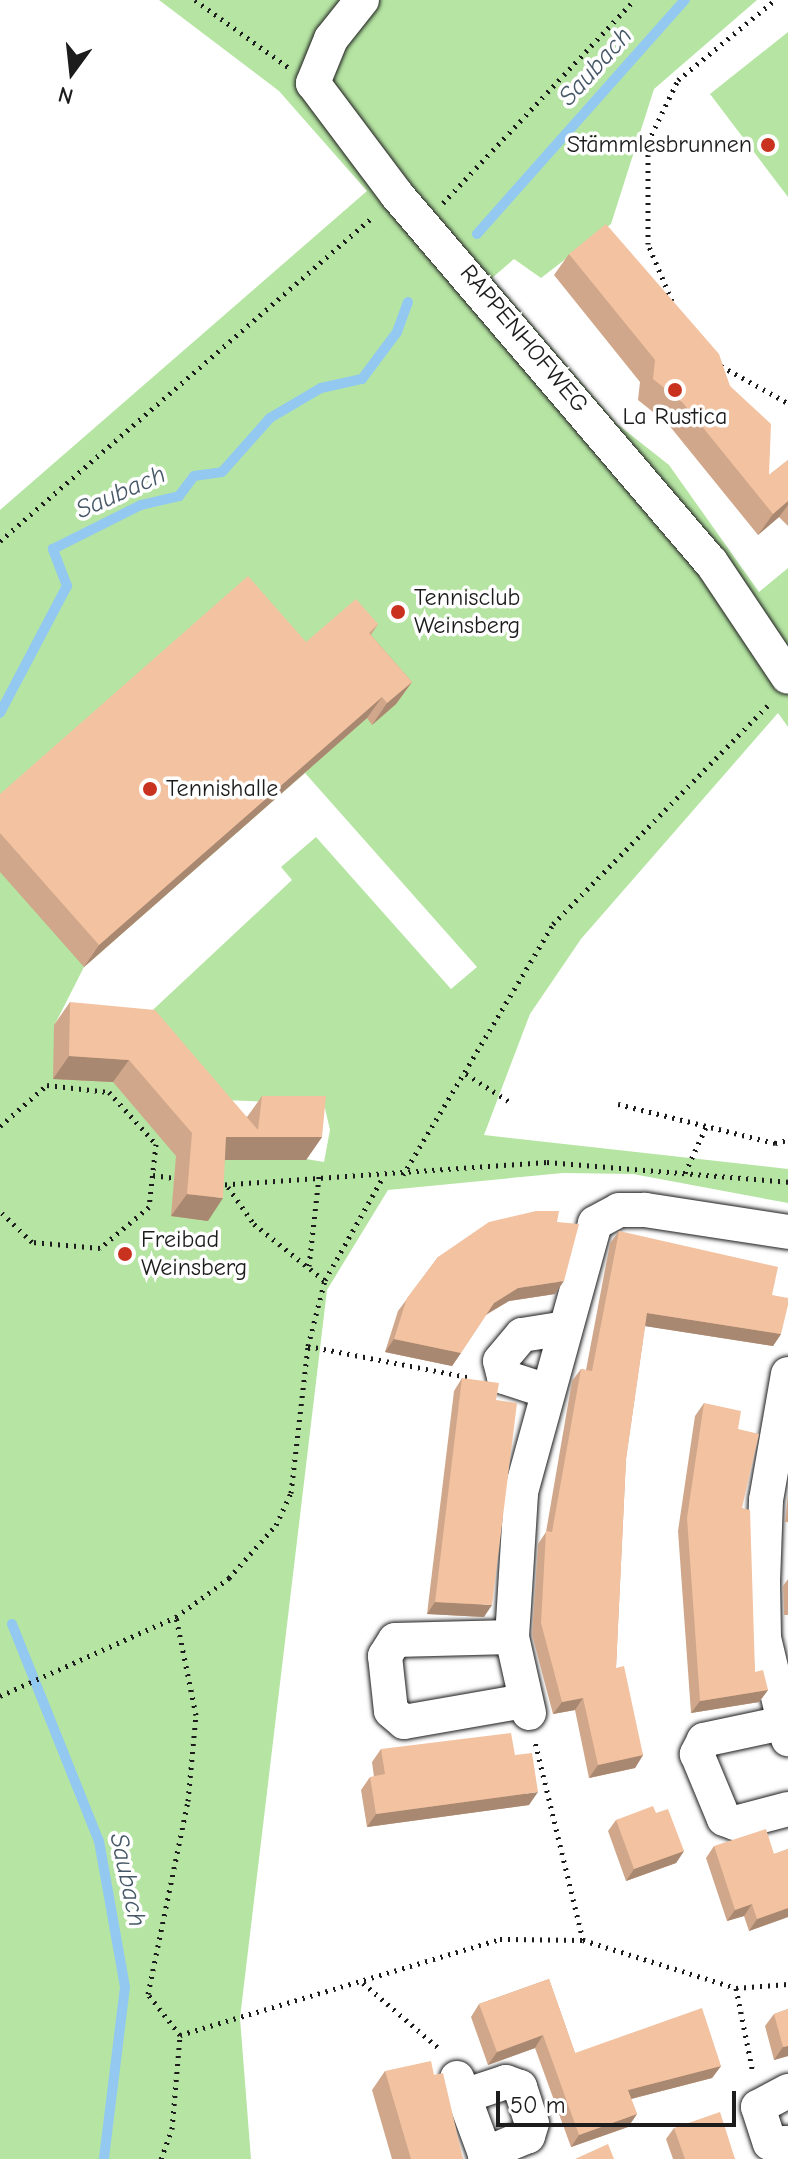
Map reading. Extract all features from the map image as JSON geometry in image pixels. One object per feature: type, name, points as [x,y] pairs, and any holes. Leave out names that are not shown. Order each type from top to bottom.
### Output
[{"type":"street","points":[[313,83],[331,39],[362,0]]},
{"type":"street","name":"RAPPENHOFWEG","points":[[313,83],[397,195],[711,562],[783,686]]},
{"type":"street","points":[[512,1637],[395,1640],[385,1656],[391,1711],[404,1722],[526,1707],[512,1637],[521,1492],[560,1329],[603,1215],[645,1210],[788,1232]]},
{"type":"street","points":[[544,1390],[499,1371],[504,1351],[522,1335],[560,1329]]},
{"type":"street","points":[[788,1374],[766,1500],[763,1580],[764,1638],[785,1731],[704,1740],[697,1754],[724,1819],[735,1823],[788,1809]]},
{"type":"street","points":[[506,2082],[520,2087],[532,2123],[528,2136],[486,2157],[461,2087],[506,2082]]},
{"type":"street","points":[[774,2096],[770,2143],[788,2143]]},
{"type":"path","points":[[195,0],[313,83]]},
{"type":"path","points":[[424,225],[634,0]]},
{"type":"path","points":[[674,307],[648,244],[648,142],[678,80],[775,0]]},
{"type":"path","points":[[0,541],[397,195]]},
{"type":"path","points":[[709,353],[728,374],[788,403]]},
{"type":"path","points":[[403,1176],[553,924],[783,686]]},
{"type":"path","points":[[466,1074],[510,1102]]},
{"type":"path","points":[[0,1126],[47,1085],[109,1092],[156,1144],[149,1207],[100,1248],[32,1242],[0,1211]]},
{"type":"path","points":[[618,1104],[706,1127],[788,1140]]},
{"type":"path","points":[[685,1173],[706,1127]]},
{"type":"path","points":[[213,1185],[228,1187],[319,1177],[382,1179],[547,1162],[788,1182]]},
{"type":"path","points":[[153,1175],[198,1182]]},
{"type":"path","points":[[309,1267],[319,1177]]},
{"type":"path","points":[[0,1696],[55,1674],[176,1617],[229,1578],[286,1509],[308,1346],[325,1280],[382,1179]]},
{"type":"path","points":[[228,1187],[254,1224],[325,1280]]},
{"type":"path","points":[[308,1346],[471,1378],[499,1371]]},
{"type":"path","points":[[161,2159],[172,2129],[180,2035],[148,1994],[188,1801],[196,1715],[176,1617]]},
{"type":"path","points":[[526,1707],[583,1940]]},
{"type":"path","points":[[180,2035],[363,1983],[500,1939],[583,1940],[736,1988],[788,1984]]},
{"type":"path","points":[[363,1983],[440,2049],[461,2087]]},
{"type":"path","points":[[736,1988],[774,2096]]},
{"type":"green space","points":[[159,0],[757,0],[654,89],[611,224],[541,278],[514,259],[492,278],[617,424],[669,465],[759,592],[788,568],[788,727],[778,713],[581,939],[530,1014],[484,1135],[788,1169],[788,1203],[633,1174],[563,1173],[388,1190],[327,1290],[240,2018],[251,2159],[0,2159],[0,510],[367,191],[279,91]],"holes":[[[305,773],[477,967],[451,989],[316,837],[281,867],[292,880],[141,1021],[222,1100],[324,1104],[330,1130],[324,1162],[306,1159],[55,1024],[84,967]]]},
{"type":"green space","name":"Stämmlesbrunnen","points":[[788,32],[788,197],[710,94]]},
{"type":"building","points":[[606,224],[719,354],[730,386],[771,424],[769,475],[788,460],[788,501],[773,514],[683,403],[653,379],[655,360],[569,254]]},
{"type":"building","name":"Tennishalle","points":[[248,576],[306,642],[356,599],[378,624],[369,633],[412,682],[387,703],[382,697],[99,945],[0,833],[0,794]]},
{"type":"building","points":[[70,1002],[155,1010],[258,1130],[262,1096],[326,1096],[322,1137],[226,1137],[223,1198],[187,1194],[192,1133],[129,1060],[69,1056]]},
{"type":"building","points":[[536,1211],[559,1211],[557,1222],[579,1224],[564,1281],[518,1288],[494,1303],[461,1353],[394,1339],[407,1298],[438,1257],[489,1222]]},
{"type":"building","points":[[619,1231],[778,1267],[772,1295],[788,1298],[788,1305],[781,1334],[647,1313],[626,1459],[616,1668],[624,1666],[643,1755],[598,1765],[583,1698],[562,1702],[541,1623],[546,1531],[552,1532],[581,1369],[592,1371]]},
{"type":"building","points":[[462,1378],[499,1383],[496,1400],[517,1403],[492,1605],[435,1602]]},
{"type":"building","points":[[704,1403],[741,1411],[738,1429],[759,1434],[742,1508],[750,1510],[755,1672],[763,1670],[768,1690],[700,1701],[687,1518]]},
{"type":"building","points":[[511,1733],[515,1755],[532,1753],[538,1792],[376,1814],[370,1777],[385,1774],[381,1749]]},
{"type":"building","points":[[653,1806],[656,1813],[668,1809],[684,1851],[634,1869],[616,1820]]},
{"type":"building","points":[[766,1829],[774,1854],[788,1849],[788,1908],[757,1919],[752,1904],[735,1910],[714,1846]]},
{"type":"building","points":[[549,1979],[575,2053],[702,2008],[721,2066],[628,2090],[637,2114],[579,2135],[543,2035],[497,2052],[479,2004]]},
{"type":"building","points":[[788,2009],[788,2046],[783,2047],[774,2014]]},
{"type":"building","points":[[431,2061],[434,2075],[443,2073],[463,2159],[411,2159],[385,2071]]},
{"type":"building","points":[[720,2112],[735,2159],[685,2159],[674,2128]]},
{"type":"building","points":[[608,2144],[614,2159],[575,2159]]},
{"type":"waterway","name":"Saubach","points":[[477,234],[685,0]]},
{"type":"waterway","name":"Saubach","points":[[0,713],[67,586],[53,549],[141,505],[179,496],[194,476],[222,472],[270,418],[321,388],[362,379],[397,332],[408,302]]},
{"type":"waterway","name":"Saubach","points":[[12,1624],[99,1841],[125,1987],[104,2159]]},
{"type":"place","name":"Stämmlesbrunnen","points":[[768,145]]},
{"type":"place","name":"La Rustica","points":[[675,390]]},
{"type":"place","name":"Tennisclub Weinsberg","points":[[398,612]]},
{"type":"place","name":"Tennishalle","points":[[150,789]]},
{"type":"place","name":"Freibad Weinsberg","points":[[125,1254]]}]
